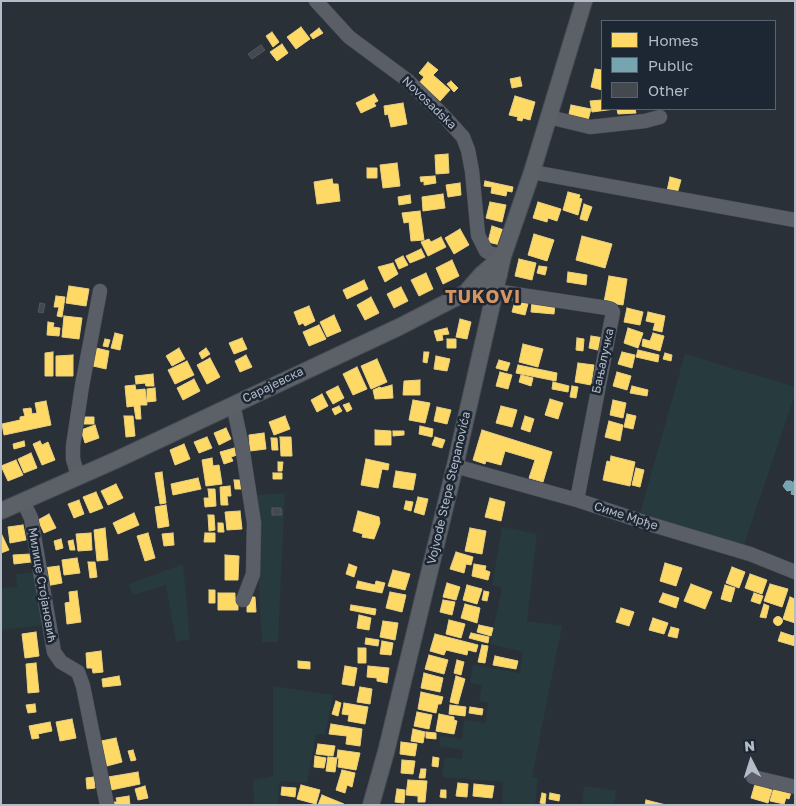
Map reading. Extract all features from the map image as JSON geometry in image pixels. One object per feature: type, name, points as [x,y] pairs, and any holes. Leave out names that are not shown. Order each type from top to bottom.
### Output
[{"type":"main road","name":"Vojvode Stepe Stepanovića","points":[[371,805],[386,752],[455,466],[503,256],[532,172],[584,1]]},
{"type":"main road","points":[[467,292],[482,274],[503,256]]},
{"type":"main road","name":"Сарајевска","points":[[1,511],[399,327],[467,292],[497,283]]},
{"type":"main road","points":[[450,301],[469,299],[478,303],[485,314],[486,326]]},
{"type":"street","name":"Novosadska","points":[[316,1],[349,37],[407,80],[443,115],[462,137],[468,150],[472,171],[478,235],[486,251],[503,256]]},
{"type":"street","points":[[549,117],[590,127],[645,121],[660,116]]},
{"type":"street","points":[[532,172],[795,220]]},
{"type":"street","name":"Бањалучка","points":[[497,283],[611,309],[613,312],[577,500]]},
{"type":"street","points":[[78,476],[73,459],[73,446],[100,291]]},
{"type":"street","points":[[233,404],[242,446],[254,524],[253,574],[243,600]]},
{"type":"street","name":"Симе Мрђе","points":[[455,466],[577,500],[750,554],[795,572]]},
{"type":"street","name":"Милице Стојановић","points":[[23,501],[31,518],[54,652],[60,662],[78,672],[83,686],[108,805]]},
{"type":"street","points":[[753,777],[795,787]]},
{"type":"green space","points":[[685,354],[795,387],[795,394],[742,551],[639,517]]},
{"type":"green space","points":[[285,493],[278,642],[262,642],[254,495]]},
{"type":"green space","points":[[502,527],[537,534],[527,621],[562,626],[532,777],[538,778],[535,805],[502,805],[503,782],[442,777],[445,757],[462,759],[463,750],[439,746],[440,736],[462,739],[464,720],[486,723],[488,703],[479,701],[482,685],[470,683],[473,665],[520,673],[523,652],[490,644],[502,588],[492,585]]},
{"type":"green space","points":[[183,564],[190,639],[176,642],[166,585],[132,595],[129,584]]},
{"type":"green space","points":[[38,572],[44,625],[1,630],[1,588],[17,587],[16,574]]},
{"type":"green space","points":[[273,686],[333,695],[325,735],[316,734],[307,783],[280,781],[277,805],[254,805],[253,780],[273,776]]},
{"type":"green space","points":[[584,786],[616,791],[614,805],[582,805]]},
{"type":"building: Homes","points":[[301,27],[310,39],[296,49],[287,37]]},
{"type":"building: Homes","points":[[319,28],[323,33],[313,39],[310,35]]},
{"type":"building: Homes","points":[[272,32],[279,42],[273,47],[266,36]]},
{"type":"building: Homes","points":[[282,44],[288,53],[277,61],[270,52]]},
{"type":"building: Homes","points":[[428,62],[438,70],[433,75],[450,90],[440,101],[419,83],[424,77],[419,73]]},
{"type":"building: Homes","points":[[595,69],[601,70],[601,90],[591,87]]},
{"type":"building: Homes","points":[[520,77],[522,86],[512,88],[510,79]]},
{"type":"building: Homes","points":[[451,81],[458,88],[454,92],[447,84]]},
{"type":"building: Homes","points":[[374,94],[378,101],[374,103],[376,106],[361,113],[356,103]]},
{"type":"building: Homes","points":[[515,96],[535,102],[530,120],[523,118],[522,121],[517,120],[518,117],[509,115]]},
{"type":"building: Homes","points":[[601,100],[601,110],[607,110],[592,112],[590,101]]},
{"type":"building: Homes","points":[[403,103],[407,124],[391,127],[388,114],[385,115],[384,106]]},
{"type":"building: Homes","points":[[571,105],[591,109],[587,124],[568,119]]},
{"type":"building: Homes","points":[[617,110],[635,110],[636,113],[618,114]]},
{"type":"building: Homes","points":[[448,154],[449,173],[436,174],[435,155]]},
{"type":"building: Homes","points":[[397,163],[400,186],[383,188],[380,165]]},
{"type":"building: Homes","points":[[367,168],[377,168],[377,178],[367,178]]},
{"type":"building: Homes","points":[[435,176],[436,183],[424,185],[424,181],[421,182],[420,177]]},
{"type":"building: Homes","points":[[670,177],[681,180],[677,194],[667,191]]},
{"type":"building: Homes","points":[[332,179],[333,184],[338,184],[340,201],[317,204],[314,182]]},
{"type":"building: Homes","points":[[485,181],[513,187],[512,192],[507,191],[506,196],[491,193],[492,187],[484,186]]},
{"type":"building: Homes","points":[[460,183],[461,195],[448,197],[446,185]]},
{"type":"building: Homes","points":[[568,192],[580,195],[579,198],[582,199],[578,215],[563,210]]},
{"type":"building: Homes","points":[[443,194],[445,208],[423,211],[422,197]]},
{"type":"building: Homes","points":[[410,195],[411,203],[399,205],[398,197]]},
{"type":"building: Homes","points":[[490,202],[506,205],[502,222],[486,218]]},
{"type":"building: Homes","points":[[538,202],[561,209],[557,221],[548,218],[547,222],[533,218]]},
{"type":"building: Homes","points":[[584,204],[592,207],[587,221],[580,219]]},
{"type":"building: Homes","points":[[420,211],[424,240],[411,241],[409,222],[404,223],[402,213]]},
{"type":"building: Homes","points":[[492,226],[504,230],[500,245],[488,242]]},
{"type":"building: Homes","points":[[460,229],[469,245],[454,254],[445,238]]},
{"type":"building: Homes","points":[[534,234],[554,240],[547,261],[528,255]]},
{"type":"building: Homes","points":[[582,236],[612,244],[605,268],[576,260]]},
{"type":"building: Homes","points":[[441,237],[446,247],[428,256],[421,242],[429,239],[431,242]]},
{"type":"building: Homes","points":[[421,249],[425,257],[410,263],[406,256]]},
{"type":"building: Homes","points":[[403,256],[408,265],[399,269],[395,260]]},
{"type":"building: Homes","points":[[519,259],[536,263],[532,280],[515,276]]},
{"type":"building: Homes","points":[[452,260],[459,276],[443,284],[436,268]]},
{"type":"building: Homes","points":[[393,263],[398,274],[385,282],[378,267]]},
{"type":"building: Homes","points":[[539,266],[547,267],[545,275],[537,273]]},
{"type":"building: Homes","points":[[568,272],[587,275],[586,285],[567,282]]},
{"type":"building: Homes","points":[[426,273],[433,289],[419,296],[411,280]]},
{"type":"building: Homes","points":[[609,276],[627,279],[623,305],[604,302]]},
{"type":"building: Homes","points":[[364,280],[368,289],[347,299],[343,290]]},
{"type":"building: Homes","points":[[69,286],[89,289],[86,306],[66,303]]},
{"type":"building: Homes","points":[[401,287],[408,301],[394,308],[387,294]]},
{"type":"building: Homes","points":[[56,296],[65,297],[62,317],[57,316],[59,307],[54,307]]},
{"type":"building: Homes","points":[[371,297],[379,313],[365,320],[357,305]]},
{"type":"building: Homes","points":[[516,297],[529,300],[525,315],[512,312]]},
{"type":"building: Homes","points":[[532,302],[555,304],[554,314],[531,312]]},
{"type":"building: Homes","points":[[309,306],[315,321],[305,326],[303,323],[299,325],[294,312]]},
{"type":"building: Homes","points":[[627,308],[643,312],[640,325],[624,322]]},
{"type":"building: Homes","points":[[648,312],[665,316],[662,332],[653,330],[655,323],[646,321]]},
{"type":"building: Homes","points":[[334,315],[341,331],[327,337],[320,322]]},
{"type":"building: Homes","points":[[64,316],[82,318],[79,339],[62,337]]},
{"type":"building: Homes","points":[[460,319],[471,322],[467,339],[456,337]]},
{"type":"building: Homes","points":[[48,322],[54,323],[53,327],[60,328],[59,336],[47,335]]},
{"type":"building: Homes","points":[[319,325],[326,339],[309,346],[303,332]]},
{"type":"building: Homes","points":[[447,328],[449,334],[442,335],[443,340],[437,341],[434,331]]},
{"type":"building: Homes","points":[[628,328],[643,333],[638,348],[624,343]]},
{"type":"building: Homes","points":[[115,333],[123,335],[120,350],[111,348]]},
{"type":"building: Homes","points":[[653,333],[664,336],[660,351],[642,346],[643,339],[650,341]]},
{"type":"building: Homes","points":[[591,336],[604,338],[602,351],[589,348]]},
{"type":"building: Homes","points":[[242,338],[247,349],[234,354],[229,343]]},
{"type":"building: Homes","points":[[577,338],[584,339],[583,351],[576,350]]},
{"type":"building: Homes","points":[[105,339],[110,340],[108,347],[103,346]]},
{"type":"building: Homes","points":[[447,339],[456,339],[456,348],[447,348]]},
{"type":"building: Homes","points":[[523,344],[543,349],[538,367],[519,362]]},
{"type":"building: Homes","points":[[96,348],[109,351],[106,369],[93,366]]},
{"type":"building: Homes","points":[[179,348],[185,359],[172,366],[166,356]]},
{"type":"building: Homes","points":[[206,348],[210,354],[202,359],[199,353]]},
{"type":"building: Homes","points":[[638,350],[659,355],[658,362],[636,357]]},
{"type":"building: Homes","points":[[53,352],[53,376],[45,376],[45,353]]},
{"type":"building: Homes","points":[[424,352],[429,352],[427,363],[423,362]]},
{"type":"building: Homes","points":[[622,352],[635,355],[632,368],[618,364]]},
{"type":"building: Homes","points":[[665,353],[672,355],[671,361],[663,359]]},
{"type":"building: Homes","points":[[73,355],[73,376],[56,376],[56,356]]},
{"type":"building: Homes","points":[[246,355],[252,367],[240,372],[235,361]]},
{"type":"building: Homes","points":[[436,356],[450,359],[447,371],[434,369]]},
{"type":"building: Homes","points":[[210,358],[220,377],[207,384],[197,365]]},
{"type":"building: Homes","points":[[377,359],[387,382],[371,389],[361,366]]},
{"type":"building: Homes","points":[[499,360],[510,363],[507,371],[496,368]]},
{"type":"building: Homes","points":[[187,361],[194,375],[175,384],[168,370]]},
{"type":"building: Homes","points":[[578,363],[594,365],[591,385],[575,382]]},
{"type":"building: Homes","points":[[518,365],[557,373],[556,381],[516,373]]},
{"type":"building: Homes","points":[[357,367],[367,389],[353,395],[343,374]]},
{"type":"building: Homes","points":[[500,372],[512,375],[508,389],[496,386]]},
{"type":"building: Homes","points":[[617,372],[631,376],[627,390],[613,386]]},
{"type":"building: Homes","points":[[153,374],[154,386],[146,386],[145,383],[136,384],[135,376]]},
{"type":"building: Homes","points":[[521,375],[533,378],[531,386],[519,382]]},
{"type":"building: Homes","points":[[194,379],[200,391],[183,400],[177,388]]},
{"type":"building: Homes","points":[[420,380],[420,395],[403,395],[404,381]]},
{"type":"building: Homes","points":[[553,382],[569,386],[568,392],[552,389]]},
{"type":"building: Homes","points":[[135,385],[136,390],[145,389],[147,405],[140,405],[141,419],[136,419],[134,406],[127,407],[125,386]]},
{"type":"building: Homes","points":[[392,385],[393,398],[375,399],[373,390]]},
{"type":"building: Homes","points":[[338,386],[344,398],[333,404],[326,392]]},
{"type":"building: Homes","points":[[572,386],[578,387],[576,398],[570,397]]},
{"type":"building: Homes","points":[[632,386],[648,390],[647,396],[630,393]]},
{"type":"building: Homes","points":[[155,388],[156,401],[147,402],[147,389]]},
{"type":"building: Homes","points":[[322,394],[328,406],[317,412],[311,400]]},
{"type":"building: Homes","points":[[550,399],[563,403],[558,419],[545,415]]},
{"type":"building: Homes","points":[[413,400],[430,403],[425,423],[409,420]]},
{"type":"building: Homes","points":[[613,400],[626,403],[623,418],[610,415]]},
{"type":"building: Homes","points":[[46,401],[51,425],[4,435],[2,424],[20,420],[20,417],[25,416],[23,409],[31,408],[32,414],[37,413],[35,403]]},
{"type":"building: Homes","points":[[349,403],[352,409],[347,412],[343,405]]},
{"type":"building: Homes","points":[[339,406],[342,411],[335,415],[332,409]]},
{"type":"building: Homes","points":[[501,406],[517,410],[512,427],[496,423]]},
{"type":"building: Homes","points":[[437,407],[451,410],[447,424],[434,421]]},
{"type":"building: Homes","points":[[627,414],[636,416],[633,429],[624,427]]},
{"type":"building: Homes","points":[[124,416],[133,416],[135,436],[126,437]]},
{"type":"building: Homes","points":[[285,416],[290,429],[274,435],[269,422]]},
{"type":"building: Homes","points":[[525,416],[534,419],[530,432],[521,429]]},
{"type":"building: Homes","points":[[84,417],[94,417],[94,424],[84,424]]},
{"type":"building: Homes","points":[[609,421],[623,425],[620,441],[605,437]]},
{"type":"building: Homes","points":[[95,425],[99,438],[85,443],[81,430]]},
{"type":"building: Homes","points":[[420,426],[433,429],[432,437],[419,434]]},
{"type":"building: Homes","points":[[226,428],[231,439],[219,445],[214,433]]},
{"type":"building: Homes","points":[[375,430],[391,431],[391,445],[375,445]]},
{"type":"building: Homes","points":[[482,430],[552,452],[543,482],[529,478],[535,460],[505,451],[501,465],[486,461],[485,464],[473,460]]},
{"type":"building: Homes","points":[[393,431],[404,431],[404,435],[393,436]]},
{"type":"building: Homes","points":[[264,433],[266,449],[250,451],[249,435]]},
{"type":"building: Homes","points":[[207,437],[212,448],[199,453],[194,442]]},
{"type":"building: Homes","points":[[280,437],[291,437],[292,456],[281,456]]},
{"type":"building: Homes","points":[[435,437],[445,440],[442,448],[432,445]]},
{"type":"building: Homes","points":[[271,438],[277,438],[278,450],[272,450]]},
{"type":"building: Homes","points":[[24,441],[25,446],[14,449],[13,444]]},
{"type":"building: Homes","points":[[40,441],[42,445],[48,442],[55,460],[42,465],[33,444]]},
{"type":"building: Homes","points":[[184,444],[190,459],[175,465],[170,450]]},
{"type":"building: Homes","points":[[238,447],[240,454],[231,457],[233,461],[224,464],[220,452]]},
{"type":"building: Homes","points":[[31,453],[37,468],[24,473],[18,459]]},
{"type":"building: Homes","points":[[611,456],[635,462],[630,486],[603,480],[607,461],[610,462]]},
{"type":"building: Homes","points":[[212,458],[213,466],[219,465],[222,484],[206,486],[202,460]]},
{"type":"building: Homes","points":[[366,459],[389,464],[388,470],[382,469],[378,488],[361,485]]},
{"type":"building: Homes","points":[[16,460],[23,475],[8,481],[1,466]]},
{"type":"building: Homes","points":[[278,462],[283,462],[282,471],[278,471]]},
{"type":"building: Homes","points":[[636,468],[644,470],[640,487],[632,485]]},
{"type":"building: Homes","points":[[396,471],[416,474],[413,490],[393,487]]},
{"type":"building: Homes","points":[[162,472],[166,503],[160,504],[155,473]]},
{"type":"building: Homes","points":[[273,473],[282,473],[282,479],[273,479]]},
{"type":"building: Homes","points":[[198,478],[201,489],[173,495],[171,484]]},
{"type":"building: Homes","points":[[234,480],[245,480],[245,489],[235,489]]},
{"type":"building: Homes","points":[[116,484],[123,498],[108,505],[101,491]]},
{"type":"building: Homes","points":[[230,486],[231,496],[227,496],[228,505],[221,505],[220,487]]},
{"type":"building: Homes","points":[[208,489],[215,489],[216,506],[205,507],[204,498],[209,498]]},
{"type":"building: Homes","points":[[96,492],[103,508],[90,513],[83,497]]},
{"type":"building: Homes","points":[[418,497],[428,499],[424,515],[414,512]]},
{"type":"building: Homes","points":[[490,498],[505,502],[501,521],[485,517]]},
{"type":"building: Homes","points":[[79,500],[84,514],[74,518],[68,504]]},
{"type":"building: Homes","points":[[406,501],[413,502],[411,511],[404,509]]},
{"type":"building: Homes","points":[[166,505],[169,526],[158,528],[155,507]]},
{"type":"building: Homes","points":[[240,511],[242,529],[227,530],[225,512]]},
{"type":"building: Homes","points":[[358,511],[379,517],[380,523],[374,539],[362,537],[363,534],[353,531]]},
{"type":"building: Homes","points":[[134,513],[139,525],[118,534],[113,523]]},
{"type":"building: Homes","points":[[49,514],[56,528],[44,533],[38,520]]},
{"type":"building: Homes","points":[[208,515],[214,515],[215,530],[209,531]]},
{"type":"building: Homes","points":[[218,523],[223,523],[224,532],[218,532]]},
{"type":"building: Homes","points":[[23,525],[26,540],[10,543],[8,527]]},
{"type":"building: Homes","points":[[105,528],[108,560],[97,561],[94,530]]},
{"type":"building: Homes","points":[[470,528],[486,531],[482,554],[465,551]]},
{"type":"building: Homes","points":[[1,533],[9,550],[1,553]]},
{"type":"building: Homes","points":[[91,533],[92,550],[78,551],[76,534]]},
{"type":"building: Homes","points":[[148,533],[155,558],[145,561],[137,536]]},
{"type":"building: Homes","points":[[173,533],[174,545],[164,546],[162,534]]},
{"type":"building: Homes","points":[[205,533],[215,533],[215,542],[204,542]]},
{"type":"building: Homes","points":[[61,539],[63,548],[56,550],[54,541]]},
{"type":"building: Homes","points":[[73,540],[75,550],[70,550],[68,541]]},
{"type":"building: Homes","points":[[456,552],[473,557],[471,565],[466,564],[464,573],[450,569]]},
{"type":"building: Homes","points":[[31,554],[31,562],[14,564],[13,555]]},
{"type":"building: Homes","points":[[225,555],[239,556],[238,580],[225,580]]},
{"type":"building: Homes","points":[[77,558],[80,573],[64,575],[62,560]]},
{"type":"building: Homes","points":[[88,562],[95,562],[97,577],[90,578]]},
{"type":"building: Homes","points":[[665,563],[682,568],[676,586],[660,581]]},
{"type":"building: Homes","points":[[349,564],[357,567],[354,577],[346,574]]},
{"type":"building: Homes","points":[[474,564],[486,566],[485,570],[490,572],[488,580],[472,576]]},
{"type":"building: Homes","points":[[59,566],[62,583],[46,586],[43,568]]},
{"type":"building: Homes","points":[[732,567],[745,572],[739,588],[726,583]]},
{"type":"building: Homes","points":[[393,570],[410,574],[405,590],[388,586]]},
{"type":"building: Homes","points":[[750,574],[767,580],[762,594],[745,588]]},
{"type":"building: Homes","points":[[358,581],[375,585],[376,581],[385,583],[382,593],[356,588]]},
{"type":"building: Homes","points":[[447,583],[460,587],[456,600],[443,597]]},
{"type":"building: Homes","points":[[691,584],[712,592],[705,609],[684,601]]},
{"type":"building: Homes","points":[[770,584],[788,589],[782,607],[764,601]]},
{"type":"building: Homes","points":[[467,585],[482,589],[477,604],[463,600]]},
{"type":"building: Homes","points":[[725,585],[735,588],[731,602],[721,599]]},
{"type":"building: Homes","points":[[209,590],[215,590],[215,603],[209,603]]},
{"type":"building: Homes","points":[[77,591],[81,622],[67,624],[65,603],[70,602],[69,592]]},
{"type":"building: Homes","points":[[484,591],[489,592],[487,601],[482,600]]},
{"type":"building: Homes","points":[[390,592],[406,595],[402,612],[386,608]]},
{"type":"building: Homes","points":[[218,593],[235,593],[235,598],[238,598],[238,610],[218,610]]},
{"type":"building: Homes","points":[[663,593],[679,598],[676,608],[659,602]]},
{"type":"building: Homes","points":[[754,593],[763,596],[760,604],[751,601]]},
{"type":"building: Homes","points":[[247,597],[255,597],[256,612],[247,612]]},
{"type":"building: Homes","points":[[790,597],[795,599],[795,623],[783,619]]},
{"type":"building: Homes","points":[[443,600],[455,602],[452,615],[440,612]]},
{"type":"building: Homes","points":[[465,604],[480,608],[477,623],[461,618]]},
{"type":"building: Homes","points":[[764,604],[769,606],[766,618],[760,617]]},
{"type":"building: Homes","points":[[351,605],[376,609],[375,615],[350,610]]},
{"type":"building: Homes","points":[[621,608],[634,612],[629,626],[616,622]]},
{"type":"building: Homes","points":[[359,615],[371,618],[369,630],[357,628]]},
{"type":"building: Homes","points":[[778,616],[783,621],[778,626],[773,621]]},
{"type":"building: Homes","points":[[653,618],[668,623],[664,634],[649,630]]},
{"type":"building: Homes","points":[[449,620],[465,624],[461,638],[446,634]]},
{"type":"building: Homes","points":[[383,621],[398,623],[395,640],[380,637]]},
{"type":"building: Homes","points":[[479,625],[493,628],[491,636],[477,632]]},
{"type":"building: Homes","points":[[671,627],[679,629],[677,638],[668,636]]},
{"type":"building: Homes","points":[[36,632],[39,656],[25,658],[22,634]]},
{"type":"building: Homes","points":[[781,632],[793,636],[795,634],[795,646],[778,641]]},
{"type":"building: Homes","points":[[471,633],[489,637],[488,643],[469,638]]},
{"type":"building: Homes","points":[[435,634],[478,645],[476,652],[468,650],[467,655],[446,650],[444,655],[430,651]]},
{"type":"building: Homes","points":[[366,638],[379,640],[378,646],[365,644]]},
{"type":"building: Homes","points":[[382,641],[393,643],[391,655],[380,654]]},
{"type":"building: Homes","points":[[482,645],[488,646],[485,663],[478,662]]},
{"type":"building: Homes","points":[[358,648],[366,648],[366,663],[358,663]]},
{"type":"building: Homes","points":[[101,651],[103,672],[93,673],[92,668],[87,668],[86,653]]},
{"type":"building: Homes","points":[[429,655],[448,660],[444,674],[425,669]]},
{"type":"building: Homes","points":[[495,656],[518,661],[516,669],[493,665]]},
{"type":"building: Homes","points":[[457,660],[464,662],[461,675],[454,673]]},
{"type":"building: Homes","points":[[298,661],[310,662],[310,669],[298,668]]},
{"type":"building: Homes","points":[[36,663],[39,692],[28,693],[26,664]]},
{"type":"building: Homes","points":[[345,666],[357,668],[354,686],[342,684]]},
{"type":"building: Homes","points":[[368,666],[389,668],[387,683],[377,681],[377,678],[367,677]]},
{"type":"building: Homes","points":[[424,673],[443,678],[440,692],[421,688]]},
{"type":"building: Homes","points":[[119,676],[121,685],[103,687],[102,679]]},
{"type":"building: Homes","points":[[456,676],[465,679],[458,704],[450,702]]},
{"type":"building: Homes","points":[[360,687],[372,689],[370,704],[357,702]]},
{"type":"building: Homes","points":[[421,692],[443,697],[441,704],[438,704],[436,713],[418,709]]},
{"type":"building: Homes","points":[[336,701],[341,703],[338,716],[332,714]]},
{"type":"building: Homes","points":[[344,703],[368,707],[365,724],[348,721],[349,715],[342,714]]},
{"type":"building: Homes","points":[[35,704],[36,712],[28,713],[26,705]]},
{"type":"building: Homes","points":[[450,705],[466,707],[465,716],[449,714]]},
{"type":"building: Homes","points":[[470,707],[483,709],[482,715],[469,713]]},
{"type":"building: Homes","points":[[417,712],[432,715],[429,729],[414,726]]},
{"type":"building: Homes","points":[[439,714],[454,717],[454,720],[457,721],[454,734],[436,731]]},
{"type":"building: Homes","points":[[72,719],[76,738],[60,741],[56,722]]},
{"type":"building: Homes","points":[[50,722],[52,731],[38,734],[39,738],[32,739],[29,726]]},
{"type":"building: Homes","points":[[331,724],[362,729],[360,746],[346,744],[347,736],[329,734]]},
{"type":"building: Homes","points":[[413,729],[425,732],[423,743],[411,741]]},
{"type":"building: Homes","points":[[426,732],[436,733],[436,739],[426,738]]},
{"type":"building: Homes","points":[[116,738],[122,762],[107,766],[101,741]]},
{"type":"building: Homes","points":[[401,742],[417,744],[415,756],[400,754]]},
{"type":"building: Homes","points":[[318,744],[335,746],[333,756],[316,754]]},
{"type":"building: Homes","points":[[133,750],[136,760],[131,761],[128,751]]},
{"type":"building: Homes","points":[[338,750],[360,753],[356,770],[338,767]]},
{"type":"building: Homes","points":[[315,756],[326,758],[324,768],[314,767]]},
{"type":"building: Homes","points":[[328,757],[337,758],[335,772],[326,771]]},
{"type":"building: Homes","points":[[433,757],[439,758],[438,767],[432,766]]},
{"type":"building: Homes","points":[[402,760],[415,761],[413,774],[401,773]]},
{"type":"building: Homes","points":[[421,769],[426,769],[425,778],[419,778]]},
{"type":"building: Homes","points":[[342,770],[355,773],[352,787],[347,785],[345,793],[336,790]]},
{"type":"building: Homes","points":[[138,772],[140,784],[111,790],[108,777]]},
{"type":"building: Homes","points":[[94,777],[95,788],[87,789],[86,778]]},
{"type":"building: Homes","points":[[408,780],[427,781],[425,802],[418,802],[418,796],[406,795]]},
{"type":"building: Homes","points":[[458,783],[468,784],[467,797],[456,796]]},
{"type":"building: Homes","points":[[474,784],[494,786],[492,798],[473,796]]},
{"type":"building: Homes","points":[[755,784],[772,790],[768,803],[751,798]]},
{"type":"building: Homes","points":[[775,784],[792,789],[789,799],[786,798],[784,804],[770,801]]},
{"type":"building: Homes","points":[[301,785],[320,790],[316,804],[297,799]]},
{"type":"building: Homes","points":[[145,786],[148,798],[138,800],[135,789]]},
{"type":"building: Homes","points":[[282,787],[296,788],[295,797],[281,795]]},
{"type":"building: Homes","points":[[397,789],[405,790],[404,803],[395,802]]},
{"type":"building: Homes","points":[[441,790],[446,790],[446,798],[440,797]]},
{"type":"building: Homes","points":[[542,793],[546,794],[545,804],[540,803]]},
{"type":"building: Homes","points":[[550,793],[560,795],[559,801],[549,799]]},
{"type":"building: Homes","points":[[322,795],[344,804],[344,805],[318,805]]},
{"type":"building: Homes","points":[[129,796],[130,805],[114,805],[114,802],[117,802],[116,798]]},
{"type":"building: Homes","points":[[646,800],[666,805],[645,805]]},
{"type":"building: Public","points":[[795,479],[795,495],[791,494],[792,490],[787,491],[783,486],[786,481],[793,483]]},
{"type":"building: Other","points":[[261,45],[265,50],[252,59],[248,54]]},
{"type":"building: Other","points":[[40,303],[45,304],[43,313],[38,312]]},
{"type":"building: Other","points":[[272,508],[281,508],[282,515],[272,515]]},
{"type":"district","name":"TUKOVI","points":[[483,297]]}]
